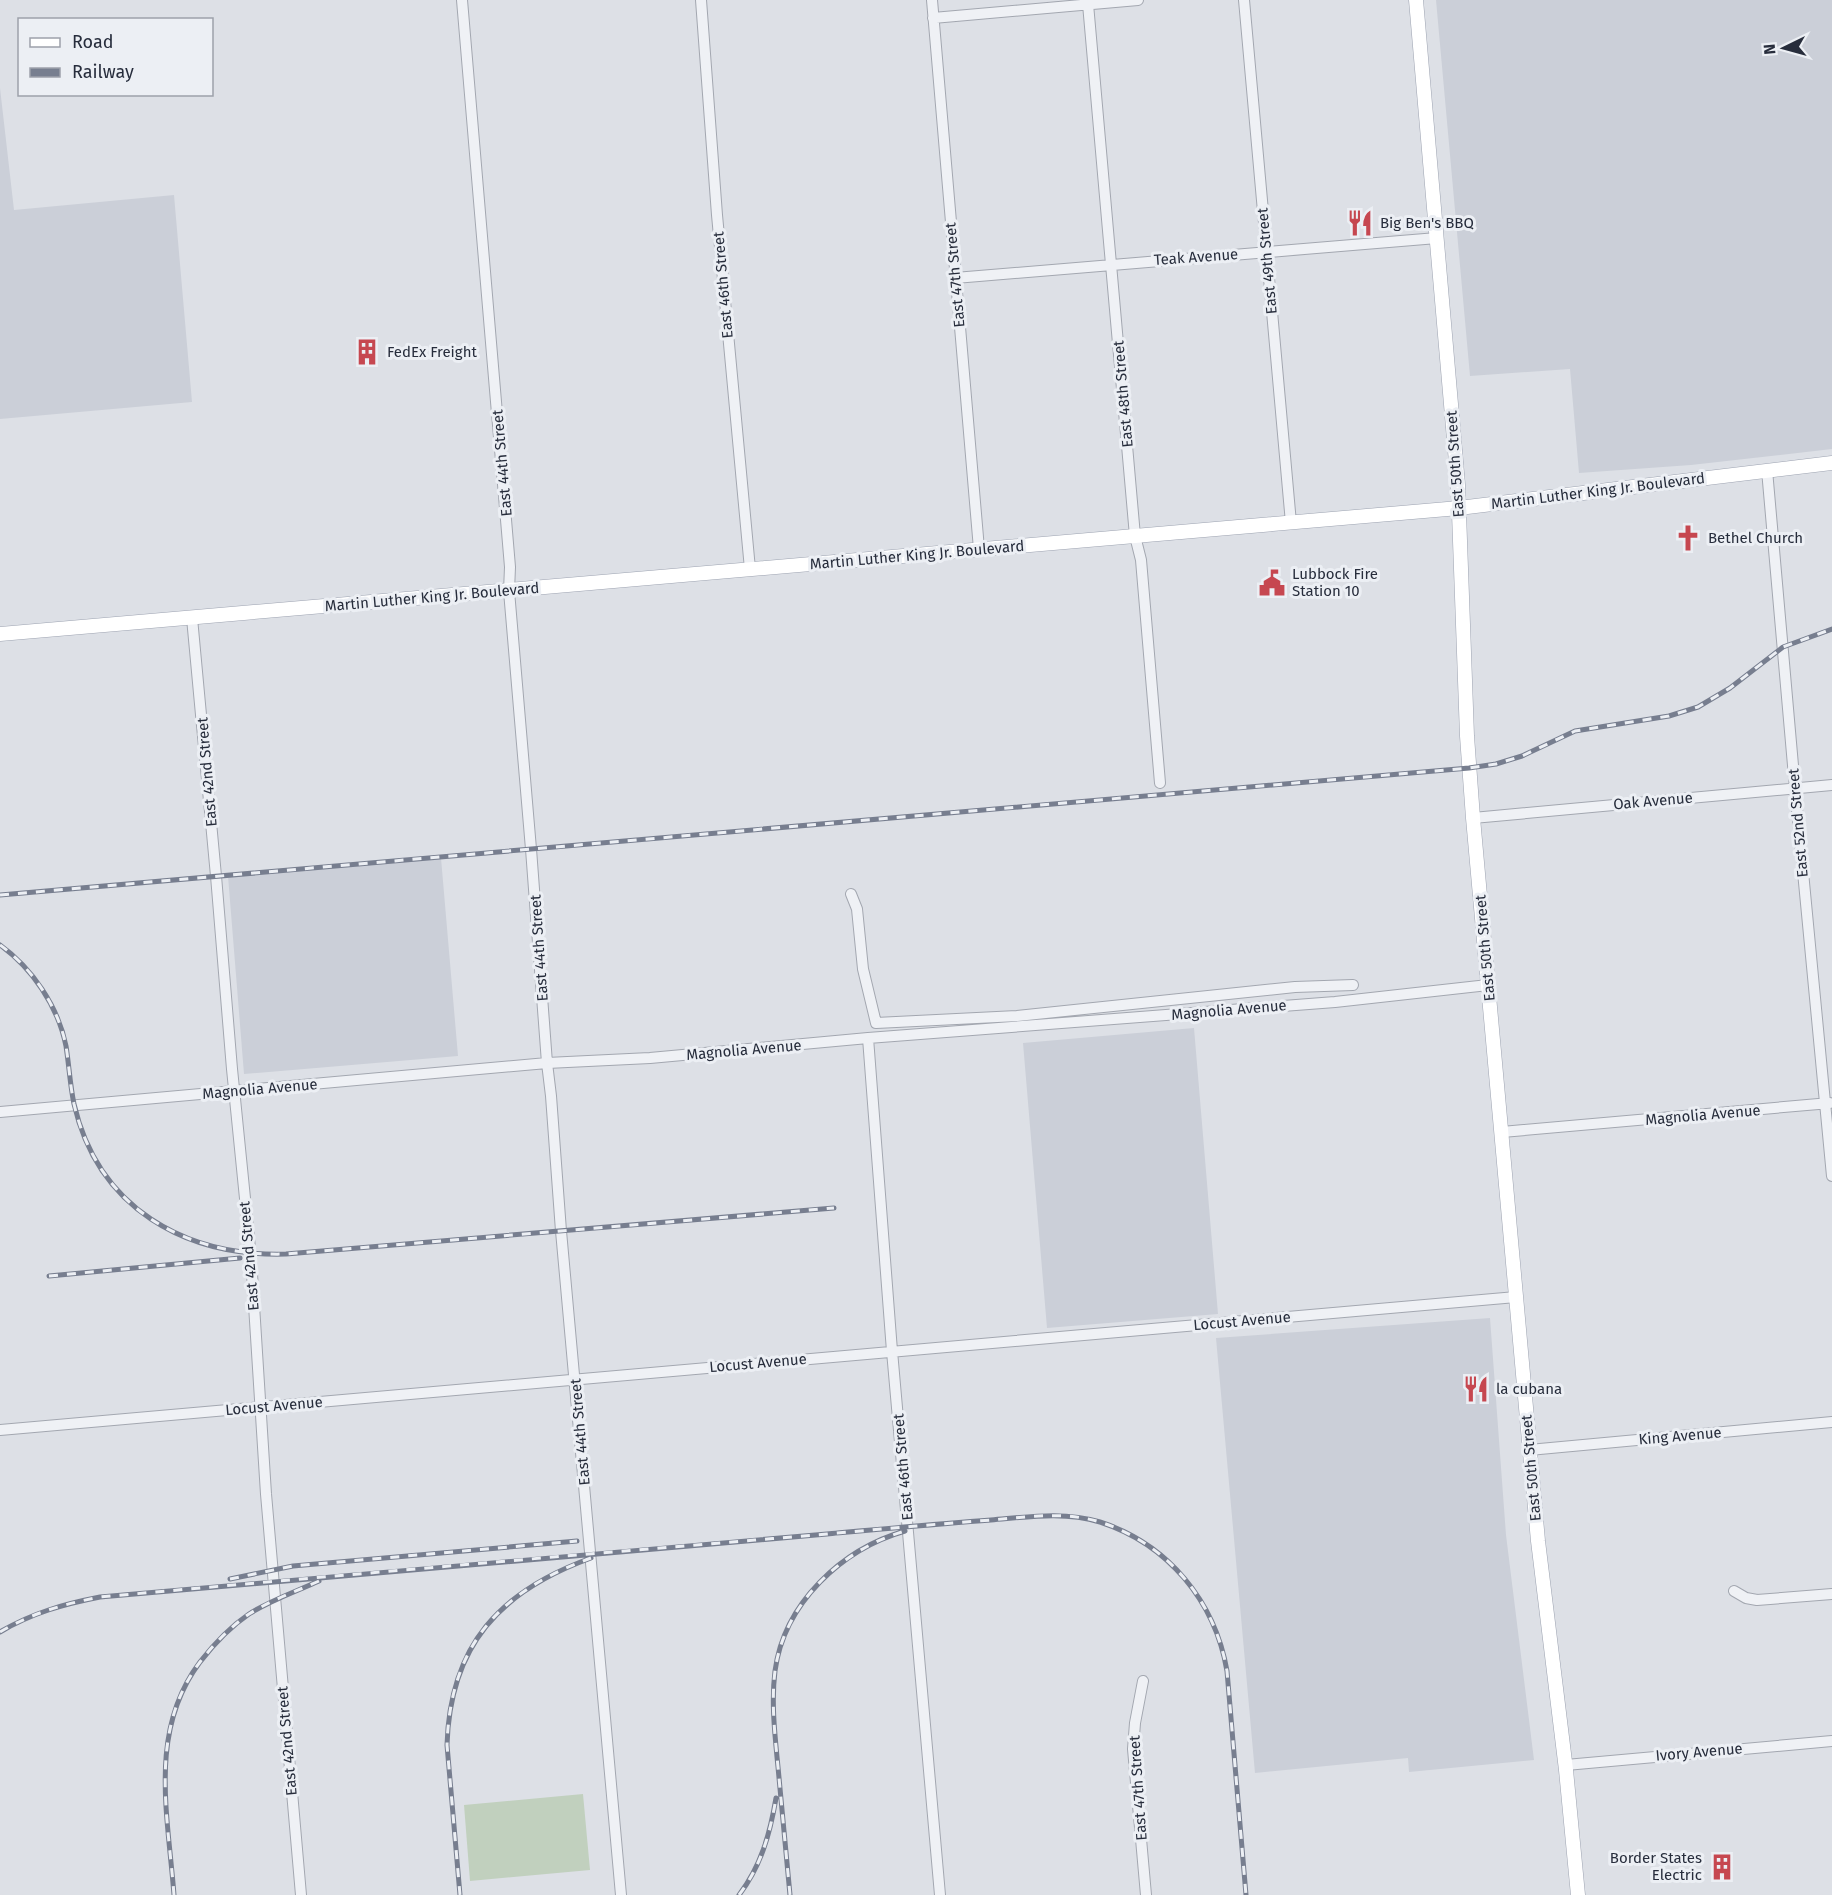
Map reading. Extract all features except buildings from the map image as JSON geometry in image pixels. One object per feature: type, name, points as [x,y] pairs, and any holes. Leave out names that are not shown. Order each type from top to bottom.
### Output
[{"type":"main road","name":"East 50th Street","points":[[1416,0],[1459,508],[1467,736],[1473,818],[1529,1450],[1566,1765],[1578,1895]]},
{"type":"main road","name":"Martin Luther King Jr. Boulevard","points":[[0,634],[1459,508],[1832,463]]},
{"type":"street","name":"East 44th Street","points":[[462,0],[510,567],[509,591],[547,1063],[621,1895]]},
{"type":"street","name":"East 46th Street","points":[[700,0],[717,215],[750,569]]},
{"type":"street","name":"East 47th Street","points":[[932,0],[979,549]]},
{"type":"street","points":[[933,18],[1138,0]]},
{"type":"street","name":"East 49th Street","points":[[1244,0],[1291,522]]},
{"type":"street","name":"East 48th Street","points":[[1088,4],[1135,536],[1141,560],[1160,783]]},
{"type":"street","name":"Teak Avenue","points":[[955,278],[1437,238]]},
{"type":"street","name":"East 52nd Street","points":[[1767,470],[1795,788],[1829,1103],[1832,1176]]},
{"type":"street","name":"East 42nd Street","points":[[192,618],[251,1258],[260,1408],[301,1895]]},
{"type":"street","name":"Oak Avenue","points":[[1473,818],[1832,785]]},
{"type":"street","points":[[851,894],[857,909],[863,969],[876,1023],[1017,1016],[1295,987],[1353,986]]},
{"type":"street","name":"Magnolia Avenue","points":[[0,1112],[547,1063],[650,1058],[868,1038],[1335,1002],[1488,985]]},
{"type":"street","name":"East 46th Street","points":[[868,1038],[892,1351],[940,1895]]},
{"type":"street","name":"Magnolia Avenue","points":[[1502,1132],[1829,1103]]},
{"type":"street","name":"Locust Avenue","points":[[0,1430],[1516,1297]]},
{"type":"street","name":"King Avenue","points":[[1529,1450],[1832,1422]]},
{"type":"street","points":[[1734,1591],[1746,1598],[1756,1600],[1832,1594]]},
{"type":"street","name":"East 47th Street","points":[[1143,1681],[1135,1723],[1133,1749],[1146,1895]]},
{"type":"street","name":"Ivory Avenue","points":[[1566,1765],[1832,1741]]},
{"type":"shaded area","points":[[1436,0],[1832,0],[1832,449],[1691,465],[1579,473],[1570,369],[1470,376]]},
{"type":"shaded area","points":[[0,88],[14,210],[174,195],[192,402],[0,419]]},
{"type":"shaded area","points":[[441,858],[458,1056],[244,1074],[228,876]]},
{"type":"shaded area","points":[[1194,1028],[1218,1314],[1047,1328],[1023,1043]]},
{"type":"shaded area","points":[[1490,1318],[1506,1535],[1534,1760],[1409,1772],[1408,1758],[1255,1773],[1216,1338]]},
{"type":"green space","points":[[583,1794],[590,1870],[470,1881],[464,1805]]},
{"type":"railway","points":[[0,895],[1469,768],[1496,764],[1522,756],[1575,731],[1669,716],[1698,707],[1730,688],[1783,647],[1832,629]]},
{"type":"railway","points":[[0,945],[12,954],[33,977],[57,1017],[66,1046],[74,1104],[86,1140],[103,1172],[125,1198],[151,1219],[181,1235],[214,1246],[249,1253],[286,1254],[834,1208]]},
{"type":"railway","points":[[49,1276],[240,1258]]},
{"type":"railway","points":[[0,1632],[48,1610],[100,1597],[1032,1516],[1086,1519],[1124,1532],[1167,1560],[1199,1599],[1212,1621],[1227,1671],[1246,1895]]},
{"type":"railway","points":[[790,1895],[773,1707],[775,1671],[781,1646],[790,1623],[803,1602],[820,1582],[859,1551],[882,1539],[905,1531]]},
{"type":"railway","points":[[230,1579],[293,1566],[577,1541]]},
{"type":"railway","points":[[460,1895],[447,1745],[450,1710],[458,1678],[470,1651],[486,1626],[506,1605],[559,1571],[591,1558]]},
{"type":"railway","points":[[174,1895],[165,1774],[167,1745],[173,1716],[184,1689],[205,1655],[242,1619],[266,1604],[319,1581]]},
{"type":"railway","points":[[739,1895],[764,1849],[776,1798]]},
{"type":"place","name":"Big Ben's BBQ","points":[[1360,223]]},
{"type":"place","name":"FedEx Freight","points":[[367,352]]},
{"type":"place","name":"Bethel Church","points":[[1688,538]]},
{"type":"place","name":"Lubbock Fire Station 10","points":[[1272,583]]},
{"type":"place","name":"la cubana","points":[[1476,1389]]},
{"type":"place","name":"Border States Electric","points":[[1722,1867]]}]
